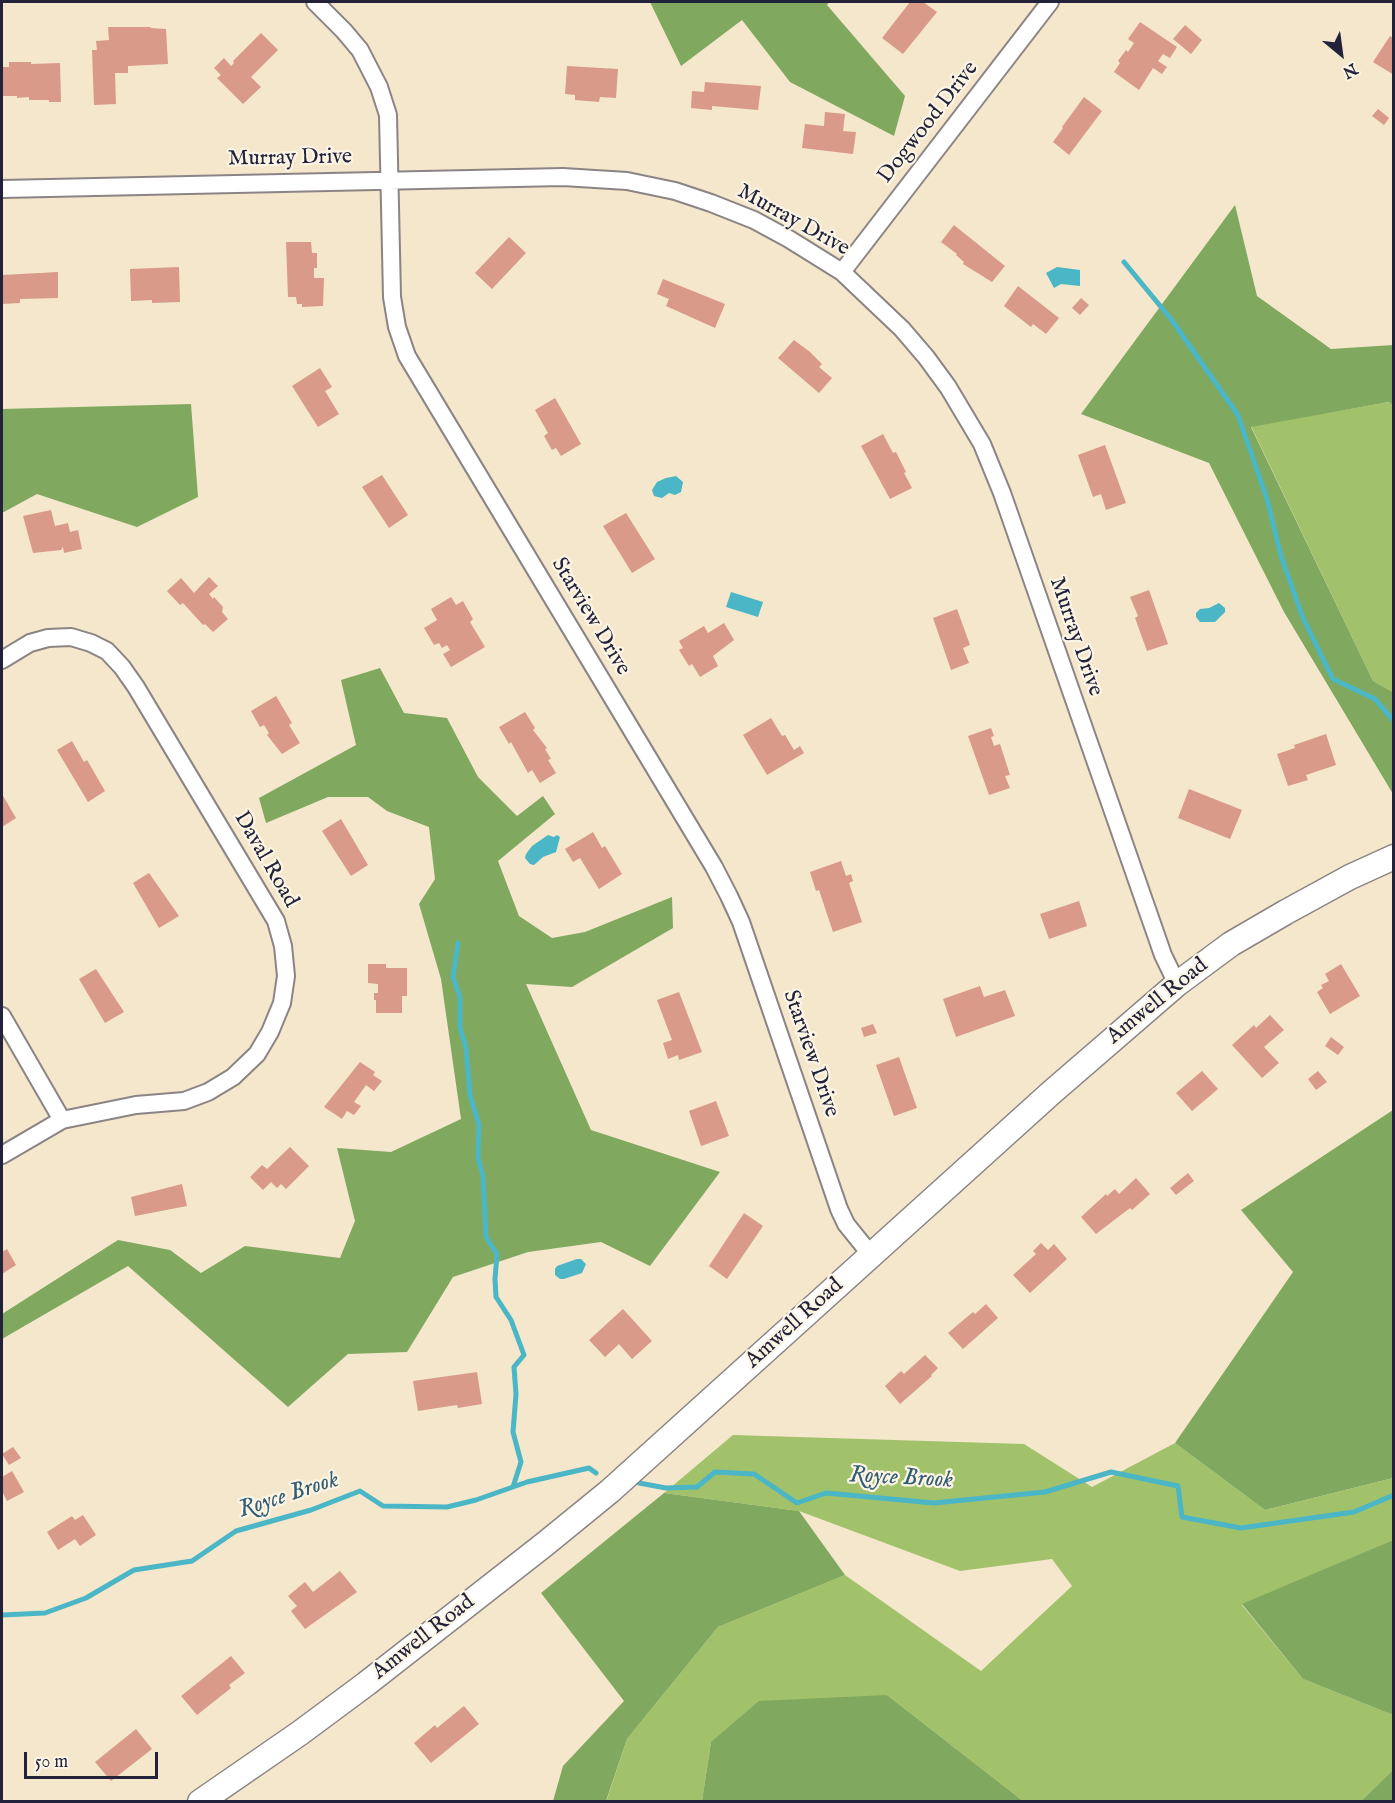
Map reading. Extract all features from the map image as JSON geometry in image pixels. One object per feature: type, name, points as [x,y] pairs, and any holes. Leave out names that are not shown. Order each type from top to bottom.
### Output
[{"type":"main road","name":"Amwell Road","points":[[200,1802],[300,1733],[545,1544],[654,1452],[1052,1092],[1177,984],[1231,944],[1286,912],[1394,856]]},
{"type":"street","name":"Starview Drive","points":[[315,2],[344,30],[360,50],[379,87],[388,115],[392,297],[407,356],[714,867],[729,896],[741,922],[839,1209],[846,1224],[871,1255]]},
{"type":"street","name":"Dogwood Drive","points":[[842,272],[1050,2]]},
{"type":"street","name":"Murray Drive","points":[[2,189],[563,177],[627,181],[711,203],[754,220],[842,272],[902,329],[920,350],[948,387],[982,444],[1002,493],[1159,944],[1177,984]]},
{"type":"street","name":"Daval Road","points":[[2,660],[30,643],[48,638],[71,637],[91,643],[106,651],[122,667],[276,921],[283,946],[286,976],[282,1003],[270,1032],[257,1054],[233,1077],[207,1092],[184,1101],[136,1104],[62,1120],[2,1155]]},
{"type":"street","points":[[2,1016],[62,1120]]},
{"type":"green space","points":[[650,2],[829,2],[827,5],[905,96],[894,136],[790,82],[742,20],[681,66]]},
{"type":"green space","points":[[1235,205],[1257,296],[1331,349],[1393,345],[1393,405],[1389,402],[1251,427],[1373,681],[1393,692],[1393,794],[1284,612],[1209,463],[1081,414]]},
{"type":"green space","points":[[1390,402],[1393,405],[1393,692],[1373,681],[1251,426]]},
{"type":"green space","points":[[191,404],[198,497],[137,527],[37,494],[2,513],[2,409]]},
{"type":"green space","points":[[380,668],[404,713],[447,718],[478,777],[517,816],[543,796],[555,814],[498,861],[519,916],[552,938],[585,932],[672,897],[673,928],[572,987],[526,984],[591,1130],[720,1172],[650,1266],[601,1242],[528,1252],[453,1277],[407,1352],[348,1354],[288,1407],[128,1266],[2,1339],[2,1314],[118,1240],[170,1250],[201,1273],[245,1246],[340,1258],[355,1221],[337,1148],[391,1152],[461,1119],[441,979],[419,904],[435,879],[429,827],[387,811],[368,797],[328,797],[266,823],[259,798],[356,745],[341,680]]},
{"type":"green space","points":[[1393,1110],[1393,1478],[1265,1510],[1175,1443],[1293,1272],[1241,1210]]},
{"type":"green space","points":[[733,1435],[1024,1444],[1092,1487],[1175,1443],[1265,1510],[1393,1478],[1393,1540],[1242,1605],[1303,1679],[1393,1715],[1393,1770],[1361,1801],[1023,1801],[887,1695],[711,1742],[702,1801],[606,1802],[627,1739],[718,1627],[845,1575],[981,1671],[1072,1586],[1052,1559],[960,1571],[799,1511],[664,1493]]},
{"type":"green space","points":[[664,1493],[799,1511],[845,1575],[718,1627],[627,1739],[606,1801],[553,1801],[563,1766],[624,1701],[541,1593]]},
{"type":"green space","points":[[1393,1540],[1393,1715],[1303,1679],[1242,1604]]},
{"type":"green space","points":[[887,1695],[1023,1801],[702,1801],[711,1742],[759,1701]]},
{"type":"green space","points":[[1393,1770],[1393,1801],[1361,1801]]},
{"type":"water","points":[[1057,267],[1080,270],[1080,286],[1061,284],[1054,288],[1046,273]]},
{"type":"water","points":[[676,476],[683,482],[681,492],[675,495],[669,493],[662,498],[654,496],[652,490],[657,482]]},
{"type":"water","points":[[731,592],[763,602],[758,617],[726,607]]},
{"type":"water","points":[[1219,603],[1225,608],[1225,612],[1215,622],[1200,622],[1196,617],[1200,609]]},
{"type":"water","points":[[548,835],[560,837],[556,852],[543,857],[534,865],[530,864],[525,858],[526,854],[532,846]]},
{"type":"water","points":[[581,1259],[586,1264],[582,1273],[564,1279],[555,1275],[557,1266]]},
{"type":"building","points":[[910,2],[923,2],[937,12],[903,54],[882,38]]},
{"type":"building","points":[[1140,22],[1177,47],[1170,58],[1163,54],[1158,61],[1167,67],[1162,74],[1153,68],[1139,90],[1114,72],[1120,63],[1118,61],[1134,43],[1128,39]]},
{"type":"building","points":[[1185,25],[1202,40],[1191,54],[1173,39]]},
{"type":"building","points":[[108,27],[166,29],[168,64],[128,66],[128,73],[115,73],[116,104],[94,105],[92,50],[97,50],[96,41],[109,40]]},
{"type":"building","points":[[261,33],[278,50],[251,77],[261,87],[243,104],[217,78],[221,75],[214,68],[224,58],[231,66],[233,61]]},
{"type":"building","points":[[1390,36],[1394,39],[1394,75],[1373,62]]},
{"type":"building","points":[[9,62],[60,63],[61,102],[2,96],[2,67],[9,67]]},
{"type":"building","points":[[567,66],[618,69],[616,98],[600,97],[599,102],[575,100],[575,95],[565,94]]},
{"type":"building","points":[[705,82],[761,86],[758,110],[712,106],[712,110],[691,108],[692,91],[704,92]]},
{"type":"building","points":[[1084,97],[1102,111],[1069,155],[1053,142]]},
{"type":"building","points":[[1378,109],[1389,118],[1384,125],[1372,116]]},
{"type":"building","points":[[825,112],[845,114],[843,131],[856,132],[853,154],[802,148],[805,124],[824,126]]},
{"type":"building","points":[[954,225],[1005,266],[992,282],[963,264],[964,262],[957,254],[941,242]]},
{"type":"building","points":[[509,237],[526,253],[492,289],[475,273]]},
{"type":"building","points":[[286,242],[311,242],[312,253],[317,253],[314,278],[324,278],[323,306],[302,307],[302,304],[297,304],[296,297],[288,297]]},
{"type":"building","points":[[179,267],[180,302],[131,301],[130,269]]},
{"type":"building","points":[[58,272],[58,298],[20,299],[20,303],[2,304],[2,275]]},
{"type":"building","points":[[663,279],[725,304],[715,328],[666,306],[669,299],[657,294]]},
{"type":"building","points":[[1018,286],[1059,318],[1046,334],[1033,324],[1031,327],[1004,306]]},
{"type":"building","points":[[1081,298],[1089,305],[1080,315],[1072,308]]},
{"type":"building","points":[[794,340],[822,364],[819,367],[832,378],[819,393],[778,358]]},
{"type":"building","points":[[320,368],[332,387],[325,391],[339,414],[318,427],[292,386]]},
{"type":"building","points":[[555,398],[581,444],[561,456],[556,448],[552,450],[544,436],[548,433],[535,410]]},
{"type":"building","points":[[883,434],[893,453],[896,452],[912,488],[890,499],[861,446]]},
{"type":"building","points":[[1105,445],[1126,503],[1106,510],[1101,494],[1093,497],[1078,455]]},
{"type":"building","points":[[382,475],[408,515],[389,528],[362,487]]},
{"type":"building","points":[[51,510],[55,526],[68,523],[70,532],[78,530],[82,549],[64,553],[63,547],[61,550],[33,553],[23,516]]},
{"type":"building","points":[[626,513],[655,559],[632,573],[603,526]]},
{"type":"building","points":[[209,577],[218,586],[209,594],[223,607],[222,612],[228,619],[213,632],[205,624],[203,625],[183,603],[180,605],[167,591],[181,578],[194,593]]},
{"type":"building","points":[[1149,590],[1168,644],[1147,651],[1135,618],[1138,616],[1130,597]]},
{"type":"building","points":[[451,597],[456,605],[463,601],[473,619],[470,622],[485,647],[451,667],[443,654],[450,650],[447,645],[442,648],[439,643],[434,645],[424,628],[437,620],[431,609]]},
{"type":"building","points":[[957,609],[970,645],[963,648],[969,663],[951,670],[933,618]]},
{"type":"building","points":[[724,623],[734,640],[713,656],[718,666],[700,677],[692,664],[689,666],[679,650],[683,648],[679,641],[704,626],[708,633]]},
{"type":"building","points":[[276,696],[292,723],[289,725],[300,743],[282,754],[267,735],[269,733],[264,725],[260,727],[251,711]]},
{"type":"building","points":[[525,712],[535,728],[533,730],[547,748],[545,749],[551,759],[548,760],[556,773],[540,783],[532,770],[528,773],[511,742],[509,744],[499,727]]},
{"type":"building","points":[[771,718],[794,750],[800,746],[804,753],[767,775],[743,735]]},
{"type":"building","points":[[991,728],[994,746],[1000,744],[1010,775],[1005,776],[1010,788],[989,795],[968,736]]},
{"type":"building","points":[[1326,734],[1336,765],[1306,775],[1308,780],[1288,786],[1277,754],[1295,748],[1294,745]]},
{"type":"building","points":[[72,741],[84,762],[87,760],[105,791],[88,802],[57,750]]},
{"type":"building","points":[[1189,789],[1242,810],[1230,839],[1178,818]]},
{"type":"building","points":[[2,794],[16,818],[2,827]]},
{"type":"building","points":[[341,819],[368,865],[351,876],[322,831]]},
{"type":"building","points":[[593,832],[602,848],[605,846],[622,874],[599,889],[580,858],[573,862],[565,849]]},
{"type":"building","points":[[841,861],[846,876],[851,874],[853,881],[849,883],[862,922],[833,932],[819,890],[816,891],[810,872]]},
{"type":"building","points":[[149,873],[179,916],[159,928],[133,883]]},
{"type":"building","points":[[1079,901],[1087,926],[1049,939],[1040,914]]},
{"type":"building","points":[[368,964],[386,964],[386,968],[407,968],[407,996],[402,996],[402,1013],[376,1013],[374,993],[378,993],[378,984],[368,983]]},
{"type":"building","points":[[1341,964],[1360,996],[1330,1014],[1317,992],[1323,988],[1321,985],[1329,981],[1325,974]]},
{"type":"building","points":[[96,969],[124,1012],[105,1023],[79,979]]},
{"type":"building","points":[[980,986],[984,997],[1005,990],[1015,1016],[956,1037],[943,999]]},
{"type":"building","points":[[679,992],[702,1052],[679,1060],[678,1055],[668,1059],[663,1043],[672,1040],[657,1000]]},
{"type":"building","points":[[1270,1015],[1284,1030],[1264,1047],[1279,1063],[1262,1078],[1232,1045],[1254,1025],[1256,1028]]},
{"type":"building","points":[[873,1024],[877,1033],[864,1037],[861,1028]]},
{"type":"building","points":[[1331,1037],[1344,1047],[1338,1055],[1325,1046]]},
{"type":"building","points":[[899,1057],[917,1108],[894,1116],[876,1065]]},
{"type":"building","points":[[360,1062],[375,1072],[373,1075],[382,1081],[374,1091],[366,1085],[354,1102],[361,1106],[354,1115],[347,1111],[342,1119],[324,1107]]},
{"type":"building","points":[[1202,1071],[1218,1089],[1192,1111],[1176,1093]]},
{"type":"building","points":[[1318,1071],[1327,1082],[1316,1090],[1308,1079]]},
{"type":"building","points":[[716,1101],[729,1136],[701,1146],[689,1111]]},
{"type":"building","points":[[290,1147],[309,1166],[286,1189],[281,1184],[277,1188],[271,1182],[263,1190],[250,1177],[262,1165],[267,1169]]},
{"type":"building","points":[[1188,1173],[1194,1181],[1176,1195],[1170,1188]]},
{"type":"building","points":[[1136,1178],[1150,1194],[1132,1210],[1130,1208],[1096,1234],[1081,1217],[1106,1194],[1107,1196],[1115,1189],[1119,1194]]},
{"type":"building","points":[[182,1184],[187,1206],[135,1216],[131,1197]]},
{"type":"building","points":[[744,1213],[763,1226],[727,1279],[709,1266]]},
{"type":"building","points":[[1041,1243],[1048,1250],[1054,1244],[1067,1259],[1030,1293],[1013,1275],[1036,1254],[1033,1251]]},
{"type":"building","points":[[7,1249],[16,1265],[2,1274],[2,1252]]},
{"type":"building","points":[[986,1304],[998,1318],[963,1349],[948,1333]]},
{"type":"building","points":[[623,1309],[652,1341],[632,1359],[619,1344],[605,1357],[589,1340]]},
{"type":"building","points":[[925,1355],[938,1368],[900,1404],[885,1386],[901,1371],[904,1374]]},
{"type":"building","points":[[477,1372],[482,1404],[418,1411],[413,1381]]},
{"type":"building","points":[[13,1447],[21,1458],[9,1465],[2,1454]]},
{"type":"building","points":[[12,1471],[24,1492],[7,1501],[2,1491],[2,1477]]},
{"type":"building","points":[[83,1515],[96,1535],[80,1546],[75,1539],[58,1550],[47,1532],[72,1516],[75,1520]]},
{"type":"building","points":[[340,1571],[357,1592],[305,1629],[291,1611],[297,1606],[288,1596],[305,1582],[313,1592]]},
{"type":"building","points":[[231,1656],[245,1673],[229,1685],[231,1688],[197,1715],[181,1696]]},
{"type":"building","points":[[464,1706],[479,1724],[431,1763],[414,1743],[435,1725],[437,1728]]},
{"type":"building","points":[[136,1729],[152,1749],[111,1781],[95,1762]]},
{"type":"waterway","points":[[1124,262],[1171,319],[1238,415],[1267,499],[1281,556],[1303,618],[1333,679],[1375,699],[1394,721]]},
{"type":"waterway","points":[[458,943],[453,977],[460,997],[460,1028],[466,1047],[470,1095],[479,1125],[478,1158],[483,1176],[486,1237],[497,1254],[496,1297],[511,1320],[524,1355],[514,1367],[516,1394],[513,1432],[521,1462],[513,1487]]},
{"type":"waterway","name":"Royce Brook","points":[[2,1615],[45,1613],[86,1598],[134,1570],[192,1561],[236,1531],[311,1510],[360,1491],[383,1506],[447,1507],[476,1500],[527,1482],[589,1468],[596,1473]]},
{"type":"waterway","name":"Royce Brook","points":[[639,1483],[666,1488],[697,1487],[715,1472],[754,1474],[797,1503],[826,1493],[934,1503],[1045,1492],[1111,1472],[1178,1486],[1182,1517],[1241,1528],[1354,1512],[1394,1495]]}]
